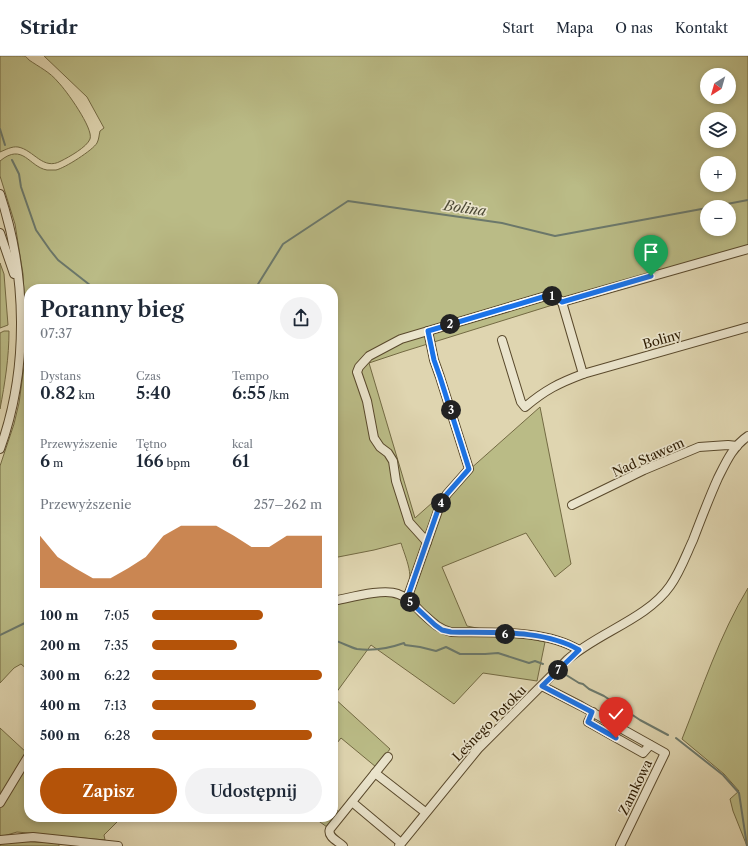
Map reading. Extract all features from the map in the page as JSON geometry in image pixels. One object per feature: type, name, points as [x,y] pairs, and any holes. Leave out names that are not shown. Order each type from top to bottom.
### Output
[{"type":"street","points":[[0,194],[15,252],[20,332],[17,374],[9,417],[0,450]]},
{"type":"street","points":[[0,234],[18,288]]},
{"type":"street","points":[[562,302],[748,249]]},
{"type":"street","points":[[427,542],[409,522],[396,481],[393,462],[388,453],[380,447],[374,438],[366,401],[357,372],[359,366],[369,356],[401,339],[546,296],[554,296],[562,302],[583,374]]},
{"type":"street","name":"Boliny","points":[[502,340],[521,402],[525,407],[541,394],[557,384],[583,374],[748,326]]},
{"type":"street","points":[[407,599],[440,504],[469,469],[434,360],[428,331]]},
{"type":"street","name":"Leśnego Potoku","points":[[352,802],[400,845],[425,812],[478,749],[579,650],[647,608],[669,587],[680,570],[710,495],[726,462],[737,446],[748,436]]},
{"type":"street","name":"Nad Stawem","points":[[572,505],[644,470],[699,448],[728,445],[737,446]]},
{"type":"street","points":[[338,600],[387,592],[398,594],[407,599],[442,630],[451,632],[534,635],[569,643],[579,650]]},
{"type":"street","name":"Zamkowa","points":[[542,686],[592,712],[665,754],[620,846]]},
{"type":"street","points":[[338,819],[388,757]]},
{"type":"street","points":[[0,803],[24,763]]},
{"type":"street","points":[[375,773],[425,812]]},
{"type":"street","points":[[335,822],[329,832],[330,836],[343,846]]},
{"type":"street","points":[[0,840],[33,837],[118,846]]},
{"type":"green space","points":[[0,56],[25,56],[55,78],[73,101],[88,127],[90,139],[82,148],[55,163],[44,162],[24,149],[18,147],[0,152]]},
{"type":"green space","points":[[44,56],[748,56],[748,248],[716,254],[369,363],[415,518],[540,407],[571,564],[555,577],[526,533],[442,567],[467,626],[545,642],[537,681],[483,673],[454,704],[371,645],[338,690],[338,599],[404,592],[408,587],[410,575],[401,543],[338,557],[338,284],[24,284],[24,294],[23,274],[15,224],[0,176],[0,161],[15,154],[25,157],[41,168],[56,170],[66,166],[85,154],[97,143],[100,131],[104,128],[87,97]]},
{"type":"green space","points":[[0,263],[4,274],[8,325],[0,328]]},
{"type":"green space","points":[[9,331],[9,341],[4,390],[0,409],[0,333]]},
{"type":"green space","points":[[24,366],[24,667],[21,664],[14,668],[0,683],[0,466],[14,424],[19,403]]},
{"type":"green space","points":[[748,588],[747,846],[733,811],[730,799],[739,791],[724,774],[682,739],[720,643]]},
{"type":"green space","points":[[338,702],[390,749],[376,767],[341,738],[338,742]]},
{"type":"green space","points":[[0,728],[24,750],[24,822],[117,822],[104,835],[105,840],[17,832],[0,837]]},
{"type":"green space","points":[[320,822],[331,822],[327,827]]},
{"type":"green space","points":[[12,841],[59,843],[59,846],[0,846],[0,844]]},
{"type":"waterway","points":[[0,129],[5,145]]},
{"type":"waterway","points":[[12,160],[19,174],[21,187],[36,230],[58,260],[89,284]]},
{"type":"waterway","name":"Bolina","points":[[736,202],[748,200]]},
{"type":"waterway","name":"Bolina","points":[[258,284],[283,244],[348,201],[502,223],[555,236],[700,209]]},
{"type":"waterway","name":"Bolina","points":[[0,635],[24,623]]},
{"type":"waterway","points":[[338,642],[357,649],[369,650],[381,649],[404,643],[405,645],[436,651],[446,647],[460,654],[498,653],[529,663],[535,661],[543,664]]},
{"type":"waterway","points":[[563,673],[589,689],[604,696],[640,720],[668,735]]},
{"type":"waterway","points":[[676,738],[723,775],[739,793],[747,846]]},
{"type":"route","points":[[616,738],[588,722],[592,712],[542,686],[567,660],[579,650],[569,643],[534,635],[451,632],[442,630],[407,599],[440,504],[452,487],[469,469],[434,360],[428,331],[546,296],[554,296],[559,298],[562,302],[651,276]]}]
